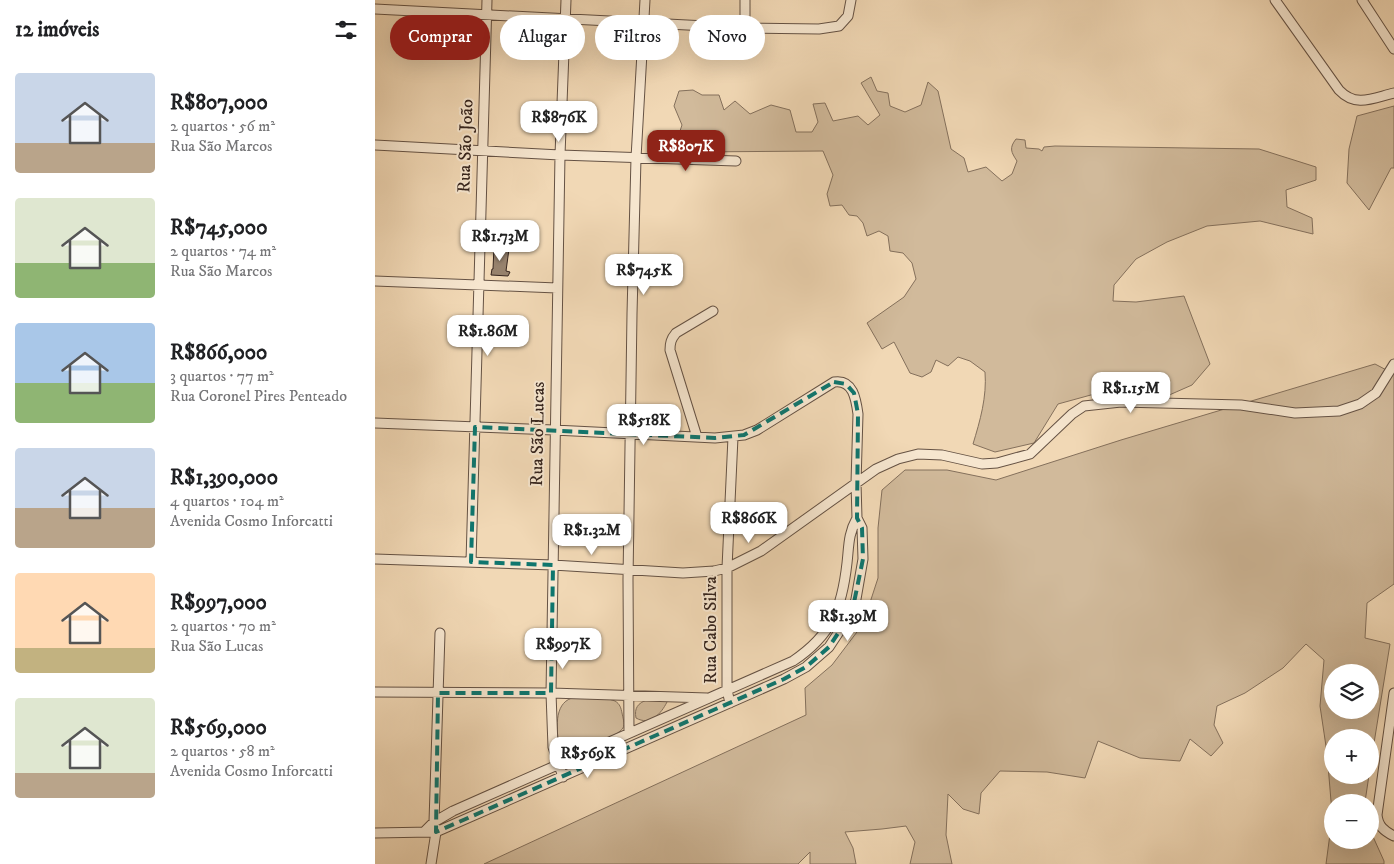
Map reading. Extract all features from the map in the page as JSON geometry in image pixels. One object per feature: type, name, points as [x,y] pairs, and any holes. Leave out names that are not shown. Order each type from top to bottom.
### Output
[{"type":"street","name":"Rua São João","points":[[471,562],[487,0]]},
{"type":"street","name":"Rua São Lucas","points":[[565,15],[566,0]]},
{"type":"street","points":[[644,15],[645,0]]},
{"type":"street","points":[[745,0],[745,15]]},
{"type":"street","points":[[765,28],[819,29],[839,26],[847,16],[851,0]]},
{"type":"street","points":[[1275,0],[1339,90],[1350,100],[1365,100],[1394,93]]},
{"type":"street","points":[[1362,0],[1394,49]]},
{"type":"street","points":[[375,9],[506,15]]},
{"type":"street","name":"Rua São Lucas","points":[[563,60],[554,430],[551,693],[553,747],[563,777]]},
{"type":"street","points":[[629,733],[630,433],[636,158],[642,60]]},
{"type":"street","points":[[375,145],[736,162]]},
{"type":"street","points":[[375,281],[557,288]]},
{"type":"street","points":[[697,437],[670,343],[676,333],[713,311]]},
{"type":"street","points":[[375,559],[553,565],[699,573],[727,568],[761,551],[876,469],[898,459],[918,454],[942,454],[982,464],[997,463],[1030,454],[1072,414],[1084,406],[1121,402],[1241,405],[1295,413],[1339,411],[1360,404],[1376,393],[1394,364]]},
{"type":"street","points":[[375,424],[715,438],[733,437],[757,430],[828,385],[838,381],[846,384],[854,393],[858,414],[857,518],[862,528],[863,559],[861,577],[852,612],[829,647],[807,667],[784,679],[436,832],[375,833]]},
{"type":"street","name":"Rua Cabo Silva","points":[[730,703],[727,690],[727,568],[733,437]]},
{"type":"street","points":[[425,831],[434,822],[453,811],[793,661],[807,652],[822,636],[835,616],[841,599],[850,530],[857,518]]},
{"type":"street","points":[[431,864],[436,832],[434,822],[440,633]]},
{"type":"street","points":[[375,692],[630,694],[709,698]]},
{"type":"street","points":[[1394,693],[1377,815],[1377,822],[1381,827],[1394,836]]},
{"type":"highlighted area","points":[[834,382],[846,384],[854,393],[858,414],[857,518],[862,528],[863,559],[852,612],[829,647],[806,667],[784,679],[436,832],[438,693],[551,693],[553,565],[471,562],[475,427],[715,438],[744,435]]},
{"type":"shaded area","points":[[871,77],[877,91],[888,93],[890,106],[905,112],[921,105],[928,82],[938,91],[951,149],[964,158],[968,172],[986,167],[1002,181],[1012,174],[1017,161],[1012,150],[1012,145],[1016,139],[1025,140],[1026,148],[1042,151],[1044,147],[1055,146],[1259,149],[1316,167],[1316,180],[1286,190],[1287,207],[1312,218],[1313,234],[1260,221],[1207,226],[1167,242],[1136,259],[1114,285],[1113,301],[1136,302],[1184,296],[1210,364],[1192,385],[1167,396],[1131,394],[1109,390],[1058,404],[1034,443],[995,452],[973,444],[984,400],[985,372],[970,361],[958,357],[948,366],[936,360],[931,372],[922,377],[910,373],[894,342],[882,349],[867,323],[904,297],[916,279],[912,263],[903,253],[890,251],[888,236],[879,231],[867,236],[863,223],[857,216],[849,215],[842,205],[830,206],[827,194],[833,175],[823,151],[694,152],[680,154],[675,146],[682,125],[674,106],[679,91],[693,90],[702,95],[719,95],[724,110],[735,101],[750,114],[771,105],[790,110],[796,132],[812,132],[818,122],[813,104],[825,103],[833,121],[858,116],[868,125],[880,115],[861,83]]},
{"type":"shaded area","points":[[1394,106],[1394,168],[1391,168],[1369,210],[1347,183],[1349,149],[1357,116]]},
{"type":"shaded area","points":[[1375,364],[1394,374],[1394,584],[1367,603],[1365,638],[1390,644],[1379,712],[1379,664],[1324,664],[1324,719],[1378,719],[1376,729],[1324,729],[1324,733],[1320,706],[1324,660],[1306,644],[1283,668],[1245,693],[1217,706],[1214,725],[1223,743],[1211,756],[1190,739],[1180,761],[1140,758],[1098,741],[1085,778],[1047,772],[1000,771],[981,793],[979,814],[963,809],[948,794],[946,835],[952,864],[910,864],[915,842],[906,826],[845,832],[853,848],[856,864],[810,864],[810,852],[798,864],[484,864],[806,715],[805,688],[832,665],[863,624],[878,578],[878,528],[882,490],[905,470],[947,470],[996,480],[1121,440]]},
{"type":"shaded area","points":[[572,698],[600,698],[615,701],[621,709],[624,723],[623,728],[609,738],[582,749],[570,751],[559,747],[559,712],[566,701]]},
{"type":"shaded area","points":[[647,700],[667,702],[655,718],[646,721],[636,718],[637,706]]},
{"type":"shaded area","points":[[1330,784],[1368,784],[1366,794],[1330,794]]},
{"type":"shaded area","points":[[1328,849],[1379,849],[1384,861],[1384,864],[1326,864]]},
{"type":"building","points":[[494,247],[509,249],[506,271],[510,272],[508,276],[491,275]]}]
